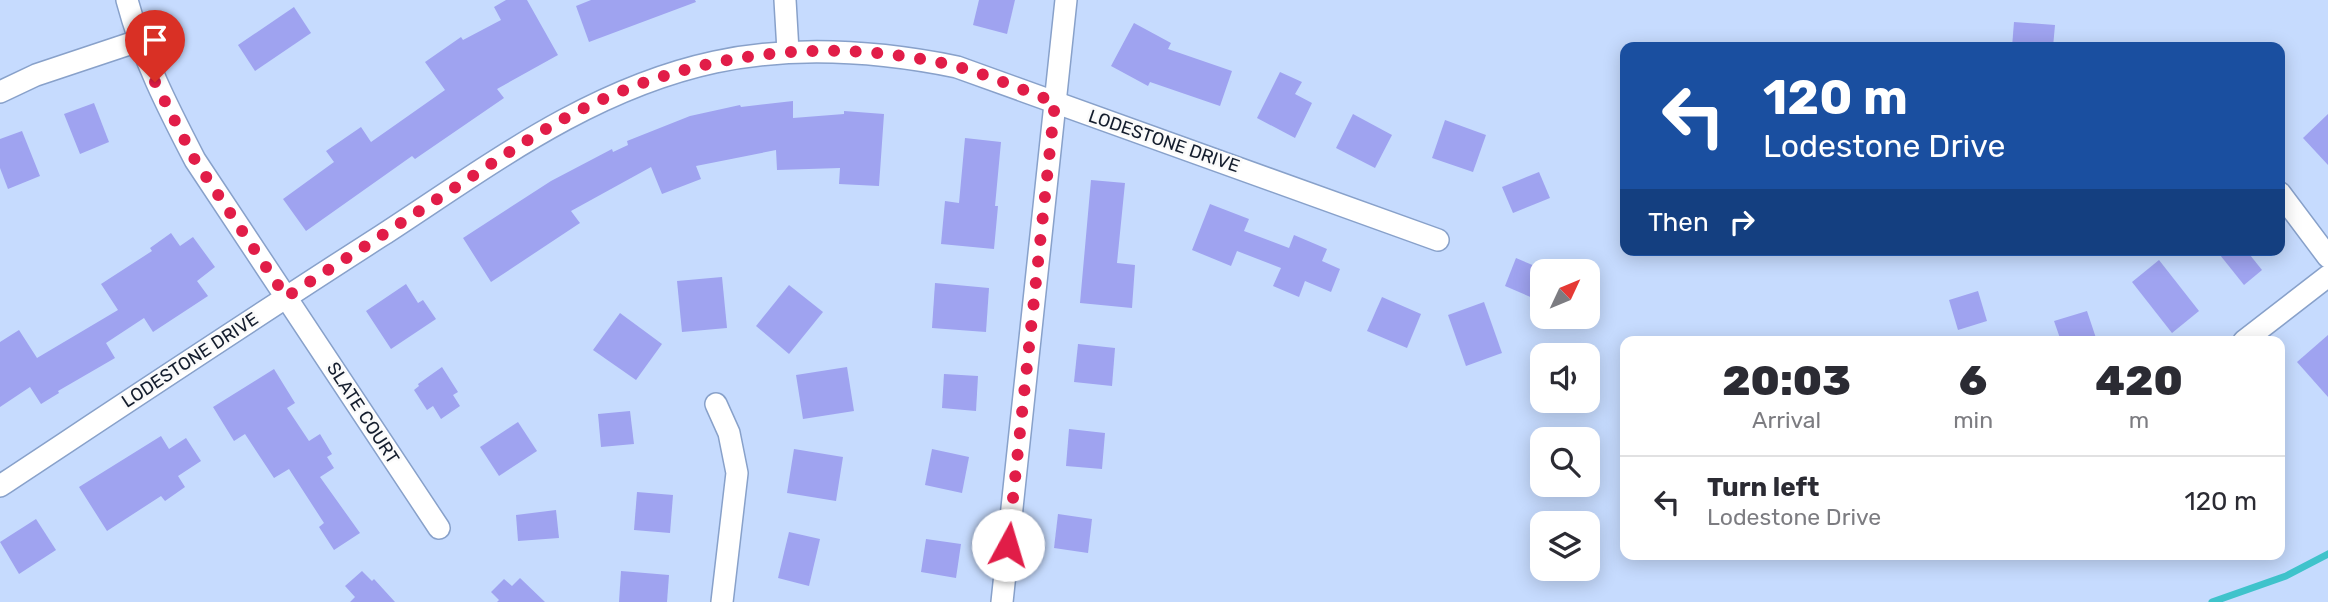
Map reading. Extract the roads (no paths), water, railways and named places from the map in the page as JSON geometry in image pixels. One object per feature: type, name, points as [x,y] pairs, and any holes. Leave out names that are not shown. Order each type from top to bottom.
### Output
[{"type":"street","name":"SLATE COURT","points":[[127,0],[138,41],[164,102],[195,160],[439,528]]},
{"type":"street","points":[[785,0],[788,51]]},
{"type":"street","points":[[1002,602],[1066,0]]},
{"type":"street","points":[[0,92],[37,75],[138,41]]},
{"type":"street","name":"LODESTONE DRIVE","points":[[0,486],[526,142],[583,109],[638,85],[715,62],[788,51],[912,58],[957,67],[1438,240]]},
{"type":"street","points":[[2285,200],[2328,257]]},
{"type":"street","points":[[2250,336],[2328,276]]},
{"type":"street","points":[[716,404],[729,433],[737,473],[722,602]]},
{"type":"waterway","points":[[2212,602],[2286,576],[2328,554]]}]
